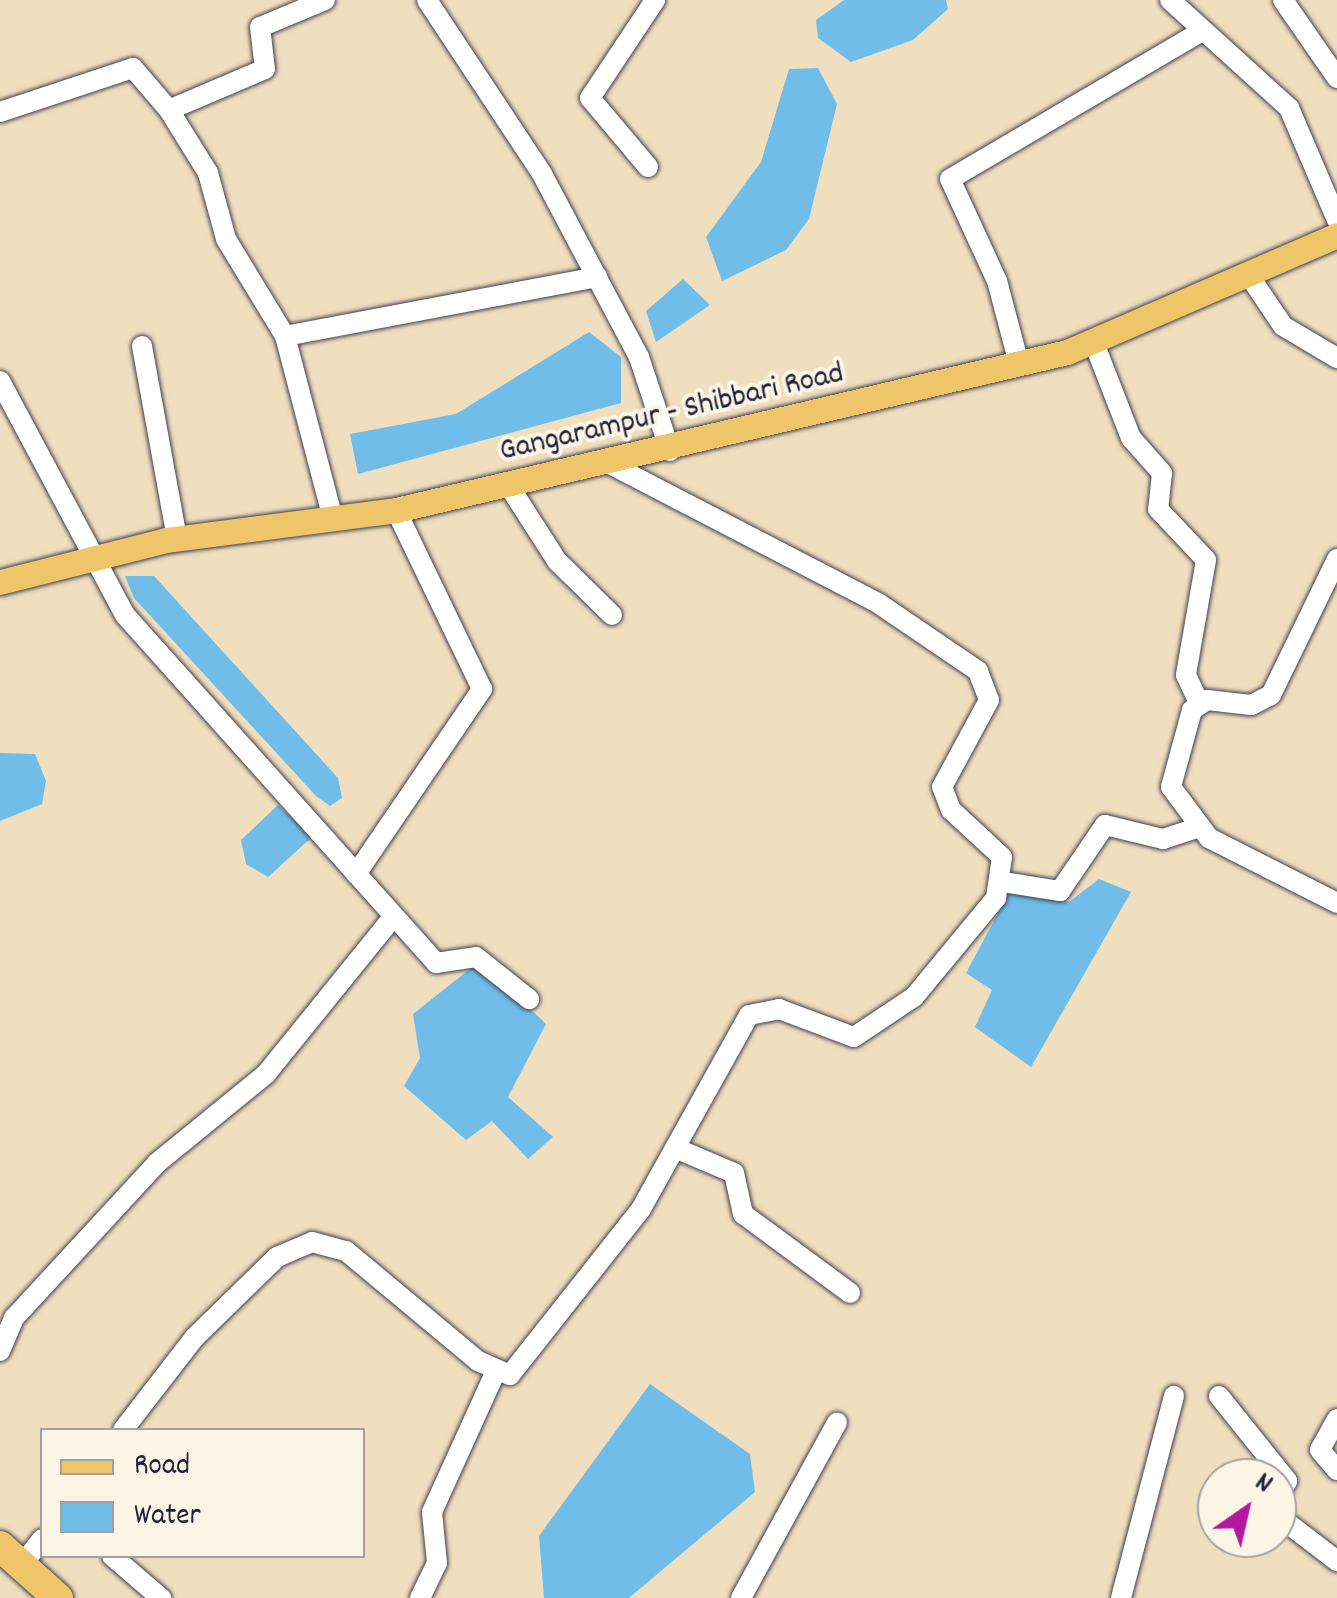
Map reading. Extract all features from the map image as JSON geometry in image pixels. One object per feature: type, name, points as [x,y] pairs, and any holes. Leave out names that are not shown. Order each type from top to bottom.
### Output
[{"type":"highway","points":[[7,1558],[50,1597]]},
{"type":"main road","name":"Gangarampur - Shibbari Road","points":[[0,582],[177,538],[396,510],[509,486],[670,451],[1020,364],[1094,343],[1337,236]]},
{"type":"street","points":[[169,110],[265,69],[260,28],[325,0]]},
{"type":"street","points":[[426,0],[540,172],[639,357],[670,451]]},
{"type":"street","points":[[648,167],[590,98],[655,0]]},
{"type":"street","points":[[1170,0],[1199,33],[1289,108],[1337,220]]},
{"type":"street","points":[[1283,0],[1337,78]]},
{"type":"street","points":[[1020,364],[997,281],[950,179],[1199,33]]},
{"type":"street","points":[[0,112],[133,68],[169,110],[208,174],[226,239],[285,336],[333,519]]},
{"type":"street","points":[[1250,277],[1283,326],[1337,358]]},
{"type":"street","points":[[285,336],[597,278]]},
{"type":"street","points":[[1094,343],[1131,438],[1162,473],[1158,509],[1206,560],[1187,665],[1198,703],[1171,787],[1199,827],[1337,903]]},
{"type":"street","points":[[142,346],[177,538]]},
{"type":"street","points":[[0,381],[88,558],[125,614],[443,968],[476,957],[529,999]]},
{"type":"street","points":[[494,1373],[522,1365],[641,1209],[749,1015],[780,1009],[839,1035],[869,1030],[914,997],[1003,882],[996,846],[944,801],[946,775],[989,700],[978,671],[903,618],[610,464]]},
{"type":"street","points":[[509,486],[557,561],[612,615]]},
{"type":"street","points":[[356,874],[482,690],[396,510]]},
{"type":"street","points":[[1198,703],[1271,696],[1336,565]]},
{"type":"street","points":[[1003,882],[1060,891],[1105,825],[1163,839],[1199,827]]},
{"type":"street","points":[[0,1351],[14,1318],[157,1163],[266,1074],[394,916]]},
{"type":"street","points":[[675,1148],[734,1173],[743,1214],[850,1293]]},
{"type":"street","points":[[125,1428],[194,1338],[277,1257],[312,1242],[346,1251],[494,1373]]},
{"type":"street","points":[[420,1598],[437,1563],[432,1512],[494,1373]]},
{"type":"street","points":[[1121,1598],[1174,1396]]},
{"type":"street","points":[[1219,1396],[1269,1458]]},
{"type":"street","points":[[1337,1419],[1320,1450],[1337,1470]]},
{"type":"street","points":[[741,1598],[837,1423]]},
{"type":"street","points":[[1297,1530],[1337,1561]]},
{"type":"street","points":[[7,1558],[40,1539]]},
{"type":"street","points":[[114,1558],[161,1598]]},
{"type":"water","points":[[844,0],[946,0],[948,9],[913,40],[851,62],[818,38],[816,20]]},
{"type":"water","points":[[818,68],[837,104],[809,219],[786,250],[722,281],[706,237],[761,162],[789,69]]},
{"type":"water","points":[[683,279],[710,305],[656,342],[646,311]]},
{"type":"water","points":[[589,332],[621,357],[621,403],[358,474],[350,434],[456,414]]},
{"type":"water","points":[[125,576],[154,576],[338,778],[342,798],[330,806],[316,796],[134,598]]},
{"type":"water","points":[[0,753],[35,754],[46,781],[42,804],[0,821]]},
{"type":"water","points":[[278,805],[312,837],[268,877],[246,864],[241,840]]},
{"type":"water","points":[[1099,879],[1131,892],[1031,1067],[975,1027],[992,990],[966,973],[1012,887],[1069,902]]},
{"type":"water","points":[[480,961],[546,1024],[508,1097],[553,1137],[528,1159],[492,1121],[466,1140],[404,1086],[420,1058],[413,1014]]},
{"type":"water","points":[[650,1384],[750,1454],[755,1492],[629,1598],[544,1598],[539,1536]]}]
